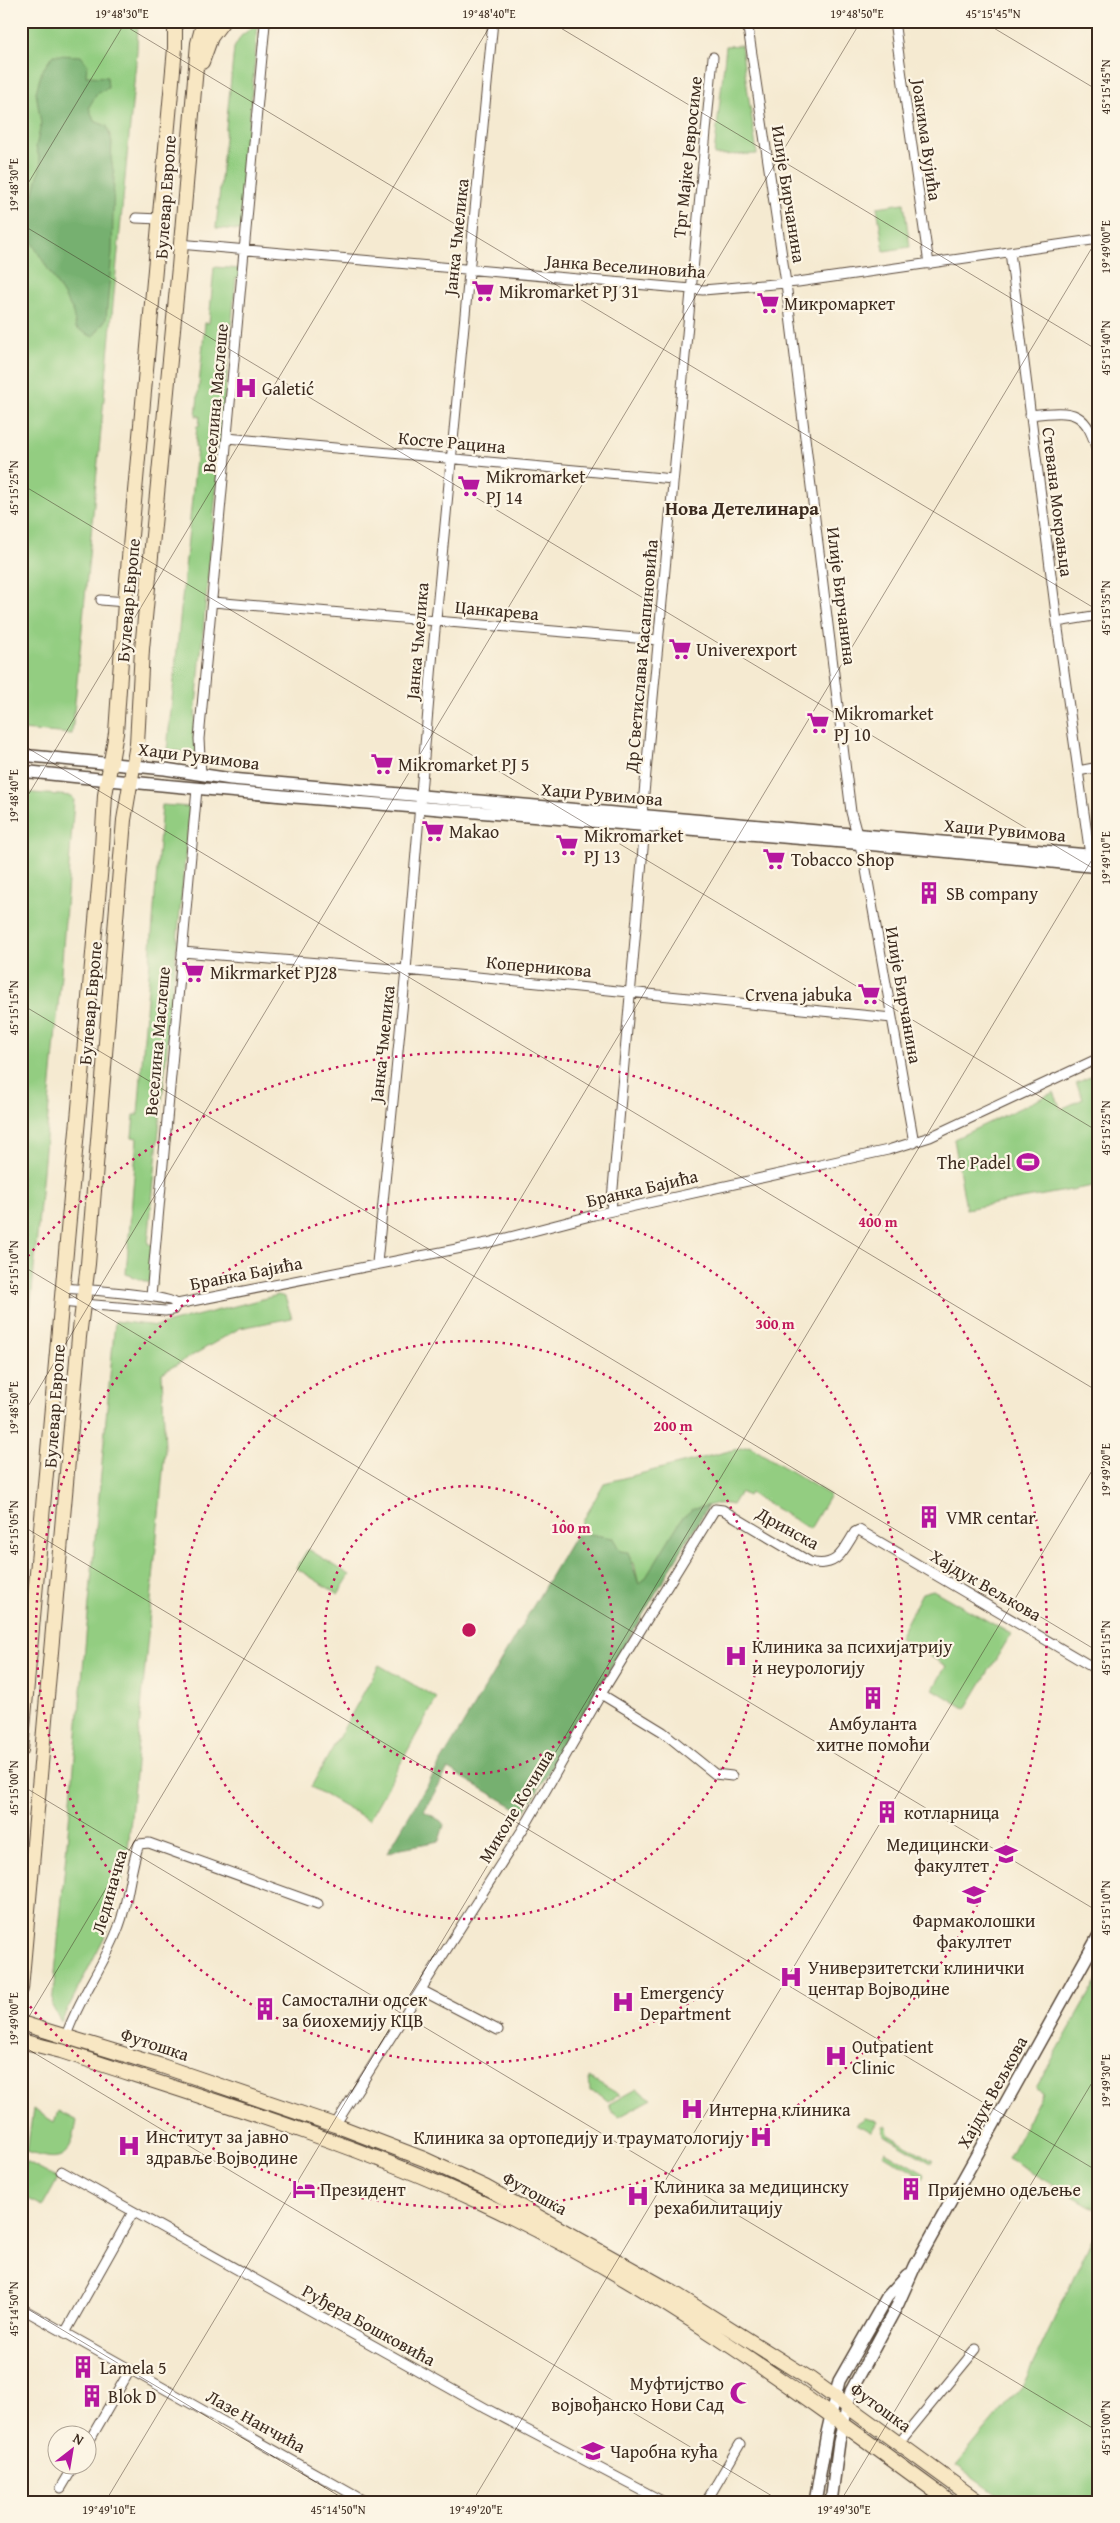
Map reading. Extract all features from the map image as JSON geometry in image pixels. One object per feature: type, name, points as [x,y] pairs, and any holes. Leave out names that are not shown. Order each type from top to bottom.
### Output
[{"type":"main road","name":"Булевар Европе","points":[[21,1750],[26,1646],[61,1295],[108,780],[116,733],[124,602],[160,219],[175,48],[175,21]]},
{"type":"main road","name":"Булевар Европе","points":[[21,1989],[84,1297],[124,820],[137,744],[142,649],[188,141],[198,43],[204,21]]},
{"type":"main road","points":[[188,141],[205,50],[223,21]]},
{"type":"main road","name":"Футошка","points":[[21,2024],[162,2066],[335,2125],[424,2159],[485,2186],[669,2290],[810,2378],[979,2502]]},
{"type":"main road","name":"Футошка","points":[[21,2041],[70,2054],[309,2134],[424,2176],[482,2202],[552,2239],[663,2303],[799,2391],[950,2502]]},
{"type":"street","name":"Јанка Чмелика","points":[[377,1263],[406,970],[420,794],[493,21]]},
{"type":"street","name":"Илије Бирчанина","points":[[748,21],[786,283],[851,812],[865,864],[914,1143]]},
{"type":"street","name":"Јоакима Вујића","points":[[894,21],[928,264]]},
{"type":"street","name":"Веселина Маслеше","points":[[201,774],[199,739],[265,24]]},
{"type":"street","name":"Трг Мајке Јевросиме","points":[[690,290],[714,58]]},
{"type":"street","points":[[136,218],[160,219]]},
{"type":"street","name":"Јанка Веселиновића","points":[[179,244],[690,290],[786,283],[1099,239]]},
{"type":"street","name":"Стевана Мокрањца","points":[[1010,252],[1057,622],[1078,771],[1095,861]]},
{"type":"street","name":"Др Светислава Касапиновића","points":[[611,1211],[690,290]]},
{"type":"street","name":"Стевана Мокрањца","points":[[1030,415],[1071,413],[1082,420],[1090,430],[1099,458]]},
{"type":"street","name":"Косте Рацина","points":[[228,438],[673,479]]},
{"type":"street","points":[[101,600],[124,602]]},
{"type":"street","name":"Цанкарева","points":[[213,602],[659,640]]},
{"type":"street","points":[[1057,622],[1099,615]]},
{"type":"street","name":"Хаџи Рувимова","points":[[21,755],[420,794],[643,821]]},
{"type":"street","points":[[1078,771],[1099,767]]},
{"type":"street","name":"Хаџи Рувимова","points":[[21,770],[196,789],[419,807],[643,821],[1095,861]]},
{"type":"street","name":"Веселина Маслеше","points":[[151,1296],[196,789]]},
{"type":"street","name":"Коперникова","points":[[182,952],[406,970],[892,1018]]},
{"type":"street","name":"Бранка Бајића","points":[[61,1295],[84,1297],[165,1311],[173,1310],[177,1304],[377,1263],[487,1243],[611,1211],[914,1143],[1099,1058]]},
{"type":"street","points":[[61,1295],[84,1297]]},
{"type":"street","name":"Бранка Бајића","points":[[84,1297],[151,1296],[170,1299],[177,1304]]},
{"type":"street","name":"Миколе Кочиша","points":[[335,2125],[528,1821],[601,1694],[709,1515],[715,1509],[723,1510]]},
{"type":"street","name":"Дринска","points":[[723,1510],[816,1564],[832,1562],[839,1558],[855,1532]]},
{"type":"street","name":"Хајдук Вељкова","points":[[855,1532],[859,1530],[1099,1671]]},
{"type":"street","points":[[601,1694],[663,1732],[715,1774],[732,1776]]},
{"type":"street","name":"Лединачка","points":[[66,2036],[74,2014],[103,1963],[119,1927],[139,1844],[150,1843],[318,1904]]},
{"type":"street","name":"Хајдук Вељкова","points":[[831,2502],[844,2424],[854,2385],[898,2304],[915,2266],[1099,1934]]},
{"type":"street","points":[[421,1990],[498,2030]]},
{"type":"street","name":"Руђера Бошковића","points":[[61,2171],[487,2409],[664,2502]]},
{"type":"street","points":[[65,2333],[133,2212]]},
{"type":"street","name":"Хајдук Вељкова","points":[[815,2502],[831,2415],[844,2371],[887,2298],[915,2266]]},
{"type":"street","name":"Лазе Нанчића","points":[[21,2308],[366,2502]]},
{"type":"street","points":[[899,2443],[976,2349]]},
{"type":"street","points":[[98,2426],[130,2370]]},
{"type":"street","points":[[706,2502],[740,2444]]},
{"type":"street","points":[[61,2488],[68,2476]]},
{"type":"green space","points":[[21,21],[138,21],[137,52],[72,734],[21,730]]},
{"type":"green space","points":[[258,23],[241,217],[248,218],[247,231],[216,228],[234,48],[241,36]]},
{"type":"green space","points":[[741,45],[757,154],[714,155],[726,46]]},
{"type":"green space","points":[[53,55],[81,56],[87,64],[86,76],[107,77],[108,88],[97,93],[89,107],[94,121],[107,126],[112,142],[111,158],[114,175],[112,253],[106,319],[93,337],[76,328],[72,309],[31,241],[24,214],[34,192],[41,164],[36,147],[41,124],[36,92],[42,71]]},
{"type":"green space","points":[[904,203],[910,247],[884,251],[877,207]]},
{"type":"green space","points":[[214,267],[242,269],[242,278],[236,278],[193,738],[199,739],[198,753],[167,750],[197,448],[195,447],[197,426],[199,426],[200,416],[196,416],[205,323],[209,323]]},
{"type":"green space","points":[[21,792],[72,796],[74,800],[61,974],[21,1412]]},
{"type":"green space","points":[[162,805],[190,807],[148,1244],[153,1245],[157,1286],[126,1274],[137,1138],[132,1137],[134,1115],[138,1115]]},
{"type":"green space","name":"The Padel","points":[[1099,1073],[1099,1185],[966,1209],[954,1139],[1054,1092],[1061,1109],[1083,1099],[1076,1083]]},
{"type":"green space","points":[[278,1295],[285,1297],[292,1318],[240,1328],[162,1373],[165,1450],[127,1861],[107,1932],[61,2022],[52,2006],[115,1321],[157,1326]]},
{"type":"green space","points":[[749,1446],[830,1495],[810,1529],[750,1493],[748,1496],[740,1492],[732,1505],[717,1504],[694,1508],[639,1585],[634,1563],[620,1552],[574,1537],[604,1483]]},
{"type":"green space","points":[[708,1506],[524,1812],[448,1769],[424,1811],[441,1821],[444,1825],[439,1841],[401,1848],[387,1853],[574,1537],[589,1534],[613,1538],[620,1551],[628,1552],[639,1584],[645,1579],[682,1518],[694,1508]]},
{"type":"green space","points":[[308,1549],[350,1575],[338,1594],[296,1568]]},
{"type":"green space","points":[[933,1590],[1011,1634],[966,1709],[933,1689],[946,1666],[899,1637],[922,1593]]},
{"type":"green space","points":[[379,1665],[437,1698],[369,1820],[311,1787]]},
{"type":"green space","points":[[1099,1977],[1099,2211],[1008,2158],[1043,2092],[1036,2088]]},
{"type":"green space","points":[[589,2077],[620,2095],[608,2101],[599,2094],[590,2091]]},
{"type":"green space","points":[[636,2089],[652,2099],[619,2117],[612,2113],[609,2104]]},
{"type":"green space","points":[[33,2109],[54,2122],[58,2111],[77,2121],[71,2143],[63,2155],[49,2157],[27,2152]]},
{"type":"green space","points":[[865,2118],[878,2121],[871,2132],[856,2124]]},
{"type":"green space","points":[[882,2126],[887,2126],[888,2134],[933,2161],[931,2163],[884,2135]]},
{"type":"green space","points":[[885,2151],[925,2174],[923,2178],[883,2154]]},
{"type":"green space","points":[[26,2162],[58,2179],[43,2206],[22,2196]]},
{"type":"green space","points":[[1099,2224],[1099,2502],[1008,2502],[956,2465],[1023,2385]]},
{"type":"place","name":"Mikromarket PJ 31","points":[[483,291]]},
{"type":"place","name":"Микромаркет","points":[[768,303]]},
{"type":"place","name":"Galetić","points":[[246,388]]},
{"type":"place","name":"Mikromarket PJ 14","points":[[469,486]]},
{"type":"place","name":"Univerexport","points":[[680,649]]},
{"type":"place","name":"Mikromarket PJ 10","points":[[818,723]]},
{"type":"place","name":"Mikromarket PJ 5","points":[[382,764]]},
{"type":"place","name":"Makao","points":[[433,831]]},
{"type":"place","name":"Mikromarket PJ 13","points":[[567,845]]},
{"type":"place","name":"Tobacco Shop","points":[[774,859]]},
{"type":"place","name":"SB company","points":[[929,893]]},
{"type":"place","name":"Mikrmarket PJ28","points":[[193,972]]},
{"type":"place","name":"Crvena jabuka","points":[[869,994]]},
{"type":"place","name":"The Padel","points":[[1028,1162]]},
{"type":"place","name":"VMR centar","points":[[929,1517]]},
{"type":"place","name":"Клиника за психијатрију и неурологију","points":[[736,1656]]},
{"type":"place","name":"Амбуланта хитне помоћи","points":[[873,1698]]},
{"type":"place","name":"котларница","points":[[887,1812]]},
{"type":"place","name":"Медицински факултет","points":[[1006,1854]]},
{"type":"place","name":"Фармаколошки факултет","points":[[974,1895]]},
{"type":"place","name":"Универзитетски клинички центар Војводине","points":[[791,1977]]},
{"type":"place","name":"Emergency Department","points":[[623,2002]]},
{"type":"place","name":"Самостални одсек за биохемију КЦВ","points":[[265,2009]]},
{"type":"place","name":"Outpatient Clinic","points":[[836,2056]]},
{"type":"place","name":"Интерна клиника","points":[[692,2109]]},
{"type":"place","name":"Клиника за ортопедију и трауматологију","points":[[761,2137]]},
{"type":"place","name":"Институт за јавно здравље Војводине","points":[[129,2146]]},
{"type":"place","name":"Президент","points":[[304,2189]]},
{"type":"place","name":"Пријемно одељење","points":[[911,2189]]},
{"type":"place","name":"Клиника за медицинску рехабилитацију","points":[[638,2196]]},
{"type":"place","name":"Lamela 5","points":[[83,2367]]},
{"type":"place","name":"Муфтијство војвођанско Нови Сад","points":[[741,2393]]},
{"type":"place","name":"Blok D","points":[[92,2396]]},
{"type":"place","name":"Чаробна кућа","points":[[593,2451]]},
{"type":"district","name":"Нова Детелинара","points":[[742,508]]}]
